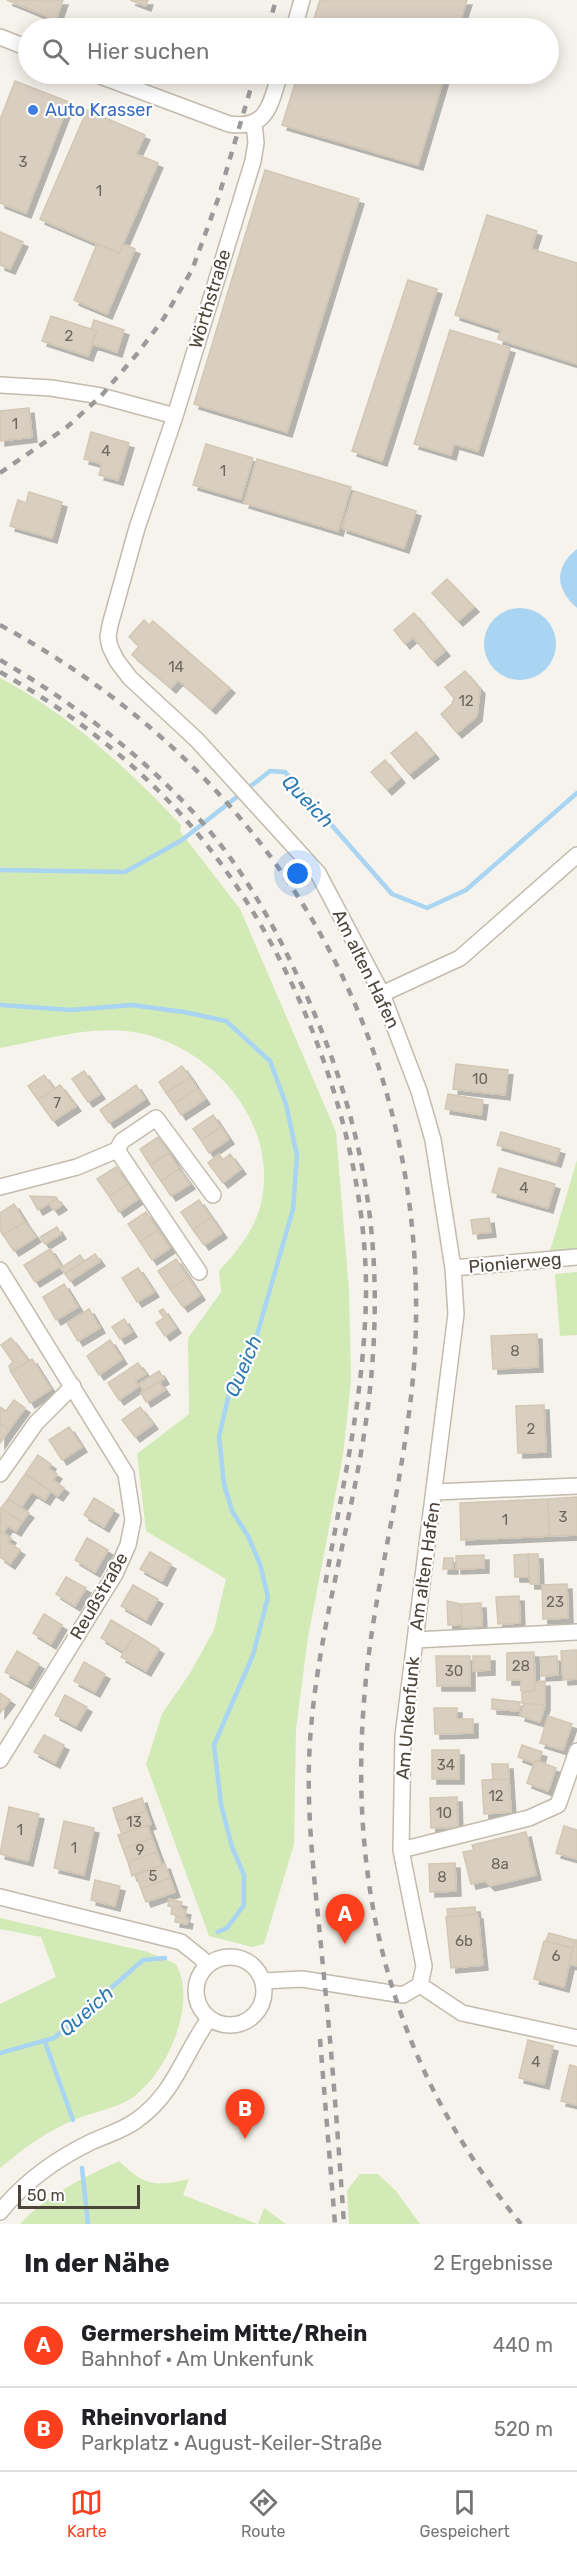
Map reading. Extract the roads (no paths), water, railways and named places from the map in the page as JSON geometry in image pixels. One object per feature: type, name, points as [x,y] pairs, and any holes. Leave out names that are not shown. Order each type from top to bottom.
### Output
[{"type":"street","points":[[297,18],[302,0]]},
{"type":"street","points":[[0,37],[18,44]]},
{"type":"street","points":[[122,84],[229,124],[246,126],[254,123],[267,110],[276,84]]},
{"type":"street","name":"Wörthstraße","points":[[137,528],[175,416],[253,161],[256,142],[254,123]]},
{"type":"street","points":[[0,385],[51,388],[101,396],[175,416]]},
{"type":"street","name":"Am alten Hafen","points":[[137,528],[110,625],[108,637],[110,647],[130,678],[197,740],[318,873],[382,994],[419,1091],[433,1140],[453,1268],[456,1314],[435,1492],[414,1640]]},
{"type":"street","points":[[382,994],[460,958],[577,855]]},
{"type":"street","points":[[0,1187],[77,1167],[117,1150],[123,1141],[156,1118],[213,1196]]},
{"type":"street","points":[[117,1150],[199,1272]]},
{"type":"street","name":"Pionierweg","points":[[453,1268],[577,1257]]},
{"type":"street","name":"Reußstraße","points":[[0,1270],[126,1474],[134,1520],[128,1545],[115,1574],[5,1740],[0,1760]]},
{"type":"street","points":[[0,1474],[36,1423],[73,1386]]},
{"type":"street","name":"Am alten Hafen","points":[[435,1492],[577,1486]]},
{"type":"street","name":"Am Unkenfunk","points":[[420,1985],[424,1966],[401,1850],[403,1736],[414,1640],[577,1632]]},
{"type":"street","points":[[401,1850],[529,1818],[558,1805],[577,1751]]},
{"type":"street","points":[[0,1897],[169,1938],[181,1942],[194,1951],[207,1965]]},
{"type":"street","points":[[240,1958],[258,1971],[263,1982],[263,2003],[250,2020],[240,2025],[229,2026],[209,2019],[201,2012],[195,1992],[196,1981],[207,1965],[218,1959],[240,1958]]},
{"type":"street","points":[[263,1982],[302,1979],[403,1995],[420,1985],[462,2013],[577,2038]]},
{"type":"street","points":[[0,2212],[13,2196],[51,2165],[70,2152],[137,2121],[156,2104],[170,2089],[192,2043],[209,2019]]},
{"type":"water","points":[[577,549],[577,608],[564,593],[560,578],[564,563]]},
{"type":"water","points":[[527,608],[546,618],[554,630],[556,644],[554,658],[546,670],[534,678],[513,680],[494,670],[486,658],[484,637],[494,618],[506,610]]},
{"type":"waterway","name":"Queich","points":[[0,870],[125,872],[182,840],[270,771],[285,772],[392,894],[427,908],[466,890],[577,793]]},
{"type":"waterway","name":"Queich","points":[[0,1005],[71,1010],[132,1005],[184,1012],[226,1021],[270,1061],[286,1104],[297,1156],[293,1209],[257,1335],[231,1385],[219,1437],[224,1484],[232,1511],[248,1536],[260,1564],[268,1597],[253,1655],[214,1745],[221,1804],[232,1847],[244,1875],[244,1905],[227,1928],[218,1932]]},
{"type":"waterway","name":"Queich","points":[[0,2053],[54,2038],[143,1960],[165,1958]]},
{"type":"waterway","points":[[45,2042],[73,2120]]},
{"type":"waterway","points":[[82,2168],[88,2224]]},
{"type":"railway","points":[[271,18],[276,0]]},
{"type":"railway","points":[[0,473],[67,427],[101,396],[164,318],[192,270],[218,199],[252,84]]},
{"type":"railway","points":[[0,625],[97,686],[183,757],[256,838],[316,927],[363,1023],[395,1127],[413,1237],[415,1352],[408,1424],[371,1638],[363,1718],[362,1797],[368,1874],[382,1948],[403,2021],[434,2091],[473,2159],[521,2224]]},
{"type":"railway","points":[[0,660],[60,698],[117,740],[170,788],[217,840],[240,871],[260,904],[296,973],[319,1024],[353,1125],[364,1176],[371,1227],[374,1333],[364,1436],[318,1668],[309,1762],[313,1865],[332,2063],[344,2224]]},
{"type":"railway","points":[[0,672],[51,703],[99,738],[145,777],[186,820],[225,869],[260,924],[291,982],[317,1044],[338,1107],[354,1171],[363,1235],[366,1297],[356,1409],[324,1591]]},
{"type":"railway","points":[[320,2039],[335,2224]]},
{"type":"place","name":"Auto Krasser","points":[[33,110]]},
{"type":"place","name":"Germersheim Mitte/Rhein","points":[[345,1944]]},
{"type":"place","name":"Rheinvorland","points":[[245,2139]]}]
